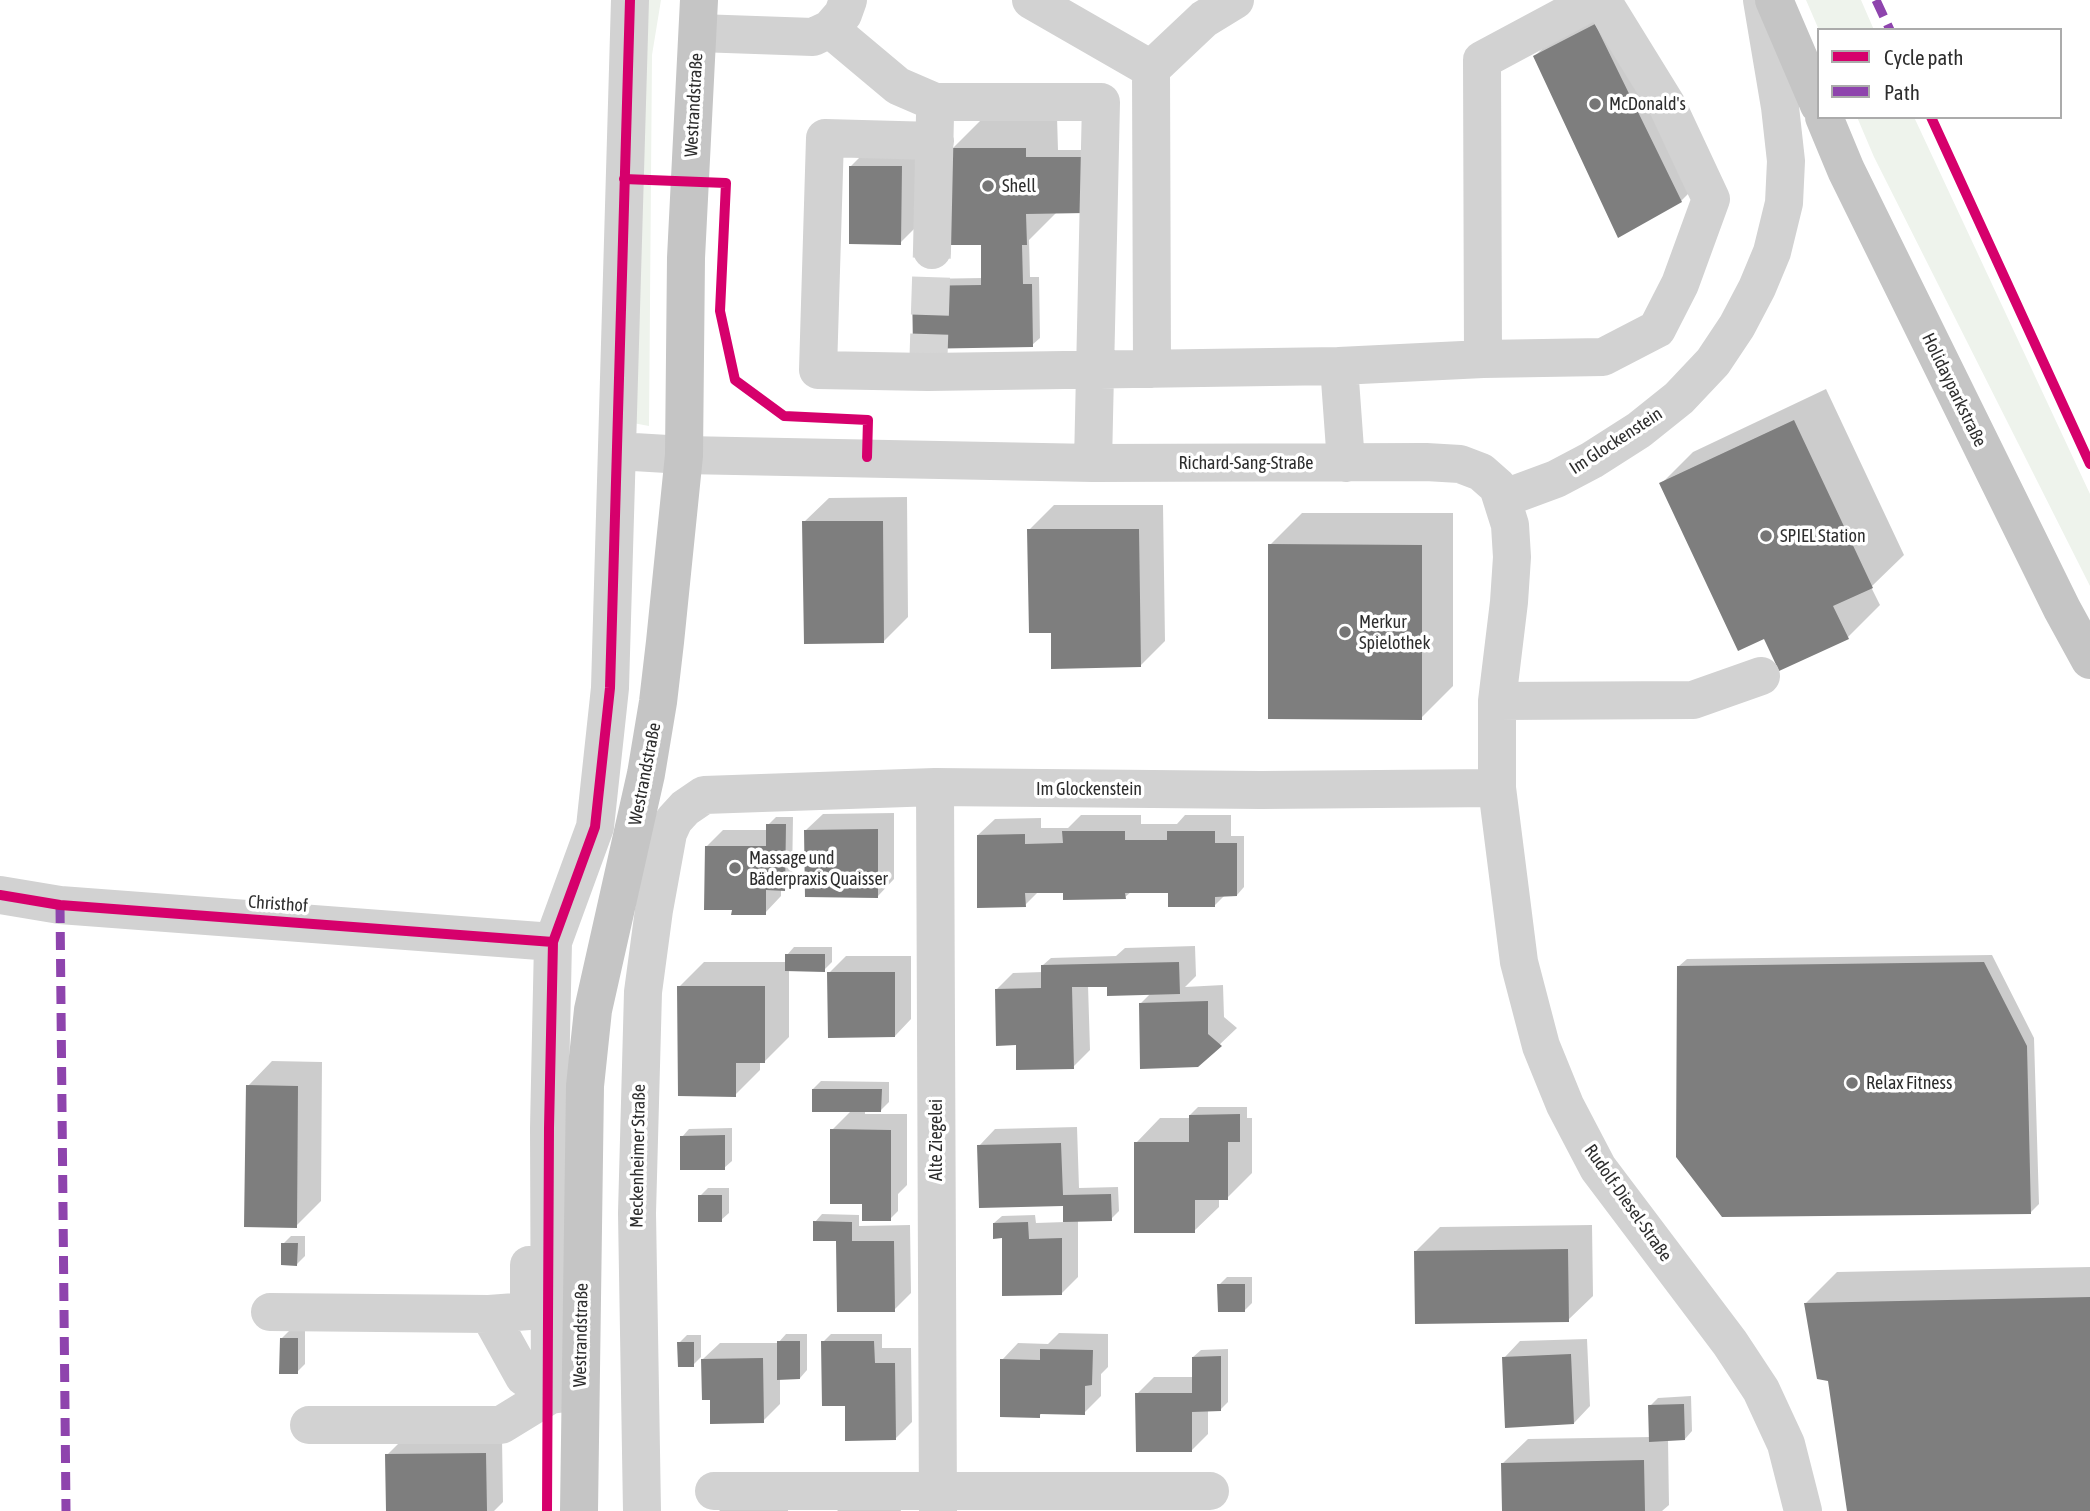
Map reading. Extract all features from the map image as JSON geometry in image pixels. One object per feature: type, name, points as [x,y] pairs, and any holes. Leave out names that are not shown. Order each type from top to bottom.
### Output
[{"type":"main road","points":[[1774,0],[1817,100]]},
{"type":"main road","name":"Westrandstraße","points":[[579,1511],[565,1393],[585,1086],[589,1044],[605,949],[632,839],[658,702],[684,455],[685,258],[699,17]]},
{"type":"main road","name":"Holidayparkstraße","points":[[1825,119],[1853,183],[2090,660]]},
{"type":"street","points":[[565,1393],[549,1129],[553,942],[595,827],[610,688],[630,0]]},
{"type":"street","points":[[1031,0],[1151,69]]},
{"type":"street","points":[[1152,369],[1151,69],[1204,19],[1235,0]]},
{"type":"street","points":[[1483,359],[1482,60],[1594,0]]},
{"type":"street","points":[[935,141],[825,138],[818,370],[928,372],[1339,366],[1602,357],[1657,329],[1680,284],[1711,199],[1668,107],[1602,0]]},
{"type":"street","name":"Im Glockenstein","points":[[1502,499],[1556,479],[1592,460],[1639,430],[1679,398],[1713,362],[1737,326],[1757,288],[1772,253],[1784,203],[1786,161],[1762,0]]},
{"type":"street","points":[[839,15],[898,86],[935,102],[1101,102],[1093,463]]},
{"type":"street","name":"Westrandstraße","points":[[699,17],[813,37],[839,15]]},
{"type":"street","points":[[932,250],[935,102]]},
{"type":"street","points":[[1339,366],[1346,463]]},
{"type":"street","name":"Richard-Sang-Straße","points":[[617,451],[684,455],[1093,463],[1460,464],[1481,472],[1497,487],[1502,499],[1510,525],[1512,557],[1497,701],[1497,788]]},
{"type":"street","points":[[1497,701],[1693,700],[1761,676]]},
{"type":"street","name":"Im Glockenstein","points":[[685,808],[705,794],[935,788],[1497,788]]},
{"type":"street","name":"Alte Ziegelei","points":[[935,788],[938,1501]]},
{"type":"street","name":"Rudolf-Diesel-Straße","points":[[1497,788],[1519,962],[1541,1046],[1565,1105],[1598,1168],[1730,1343],[1761,1390],[1786,1444],[1803,1511]]},
{"type":"street","name":"Meckenheimer Straße","points":[[642,1511],[637,1213],[643,992],[654,909],[668,834],[674,820],[685,808]]},
{"type":"street","name":"Christhof","points":[[0,895],[61,905],[553,942]]},
{"type":"street","points":[[270,1312],[489,1314],[529,1311],[529,995]]},
{"type":"street","points":[[489,1314],[524,1377],[565,1393]]},
{"type":"street","points":[[309,1425],[501,1425],[565,1393]]},
{"type":"street","points":[[714,1491],[938,1501],[1210,1491]]},
{"type":"shaded area","points":[[640,0],[661,0],[652,55],[649,426],[633,423]]},
{"type":"shaded area","points":[[1806,0],[1861,0],[1873,28],[1818,28]]},
{"type":"shaded area","points":[[1858,119],[1915,119],[2090,494],[2090,586],[1874,157]]},
{"type":"building","name":"McDonald's","points":[[1595,24],[1682,202],[1618,238],[1533,56]]},
{"type":"building","points":[[950,148],[1026,148],[1026,157],[1085,157],[1086,213],[1026,214],[1027,245],[1022,245],[1023,284],[1032,284],[1033,347],[913,349],[912,286],[981,285],[981,245],[951,245]]},
{"type":"building","points":[[849,166],[902,166],[901,245],[849,244]]},
{"type":"building","name":"SPIEL Station","points":[[1794,420],[1873,588],[1833,606],[1849,639],[1779,671],[1764,639],[1738,651],[1659,483]]},
{"type":"building","points":[[802,521],[883,521],[884,643],[804,644]]},
{"type":"building","points":[[1027,529],[1139,529],[1141,667],[1051,669],[1051,633],[1029,633]]},
{"type":"building","name":"Merkur Spielothek","points":[[1268,544],[1422,545],[1422,720],[1268,719]]},
{"type":"building","name":"Massage und Bäderpraxis Quaisser","points":[[766,824],[786,824],[785,891],[766,890],[766,915],[731,915],[732,910],[704,910],[705,846],[766,846]]},
{"type":"building","points":[[878,829],[878,898],[805,897],[804,830]]},
{"type":"building","points":[[1062,831],[1125,831],[1125,840],[1167,840],[1167,831],[1215,831],[1215,843],[1237,843],[1237,896],[1215,897],[1215,907],[1168,907],[1168,893],[1125,893],[1126,899],[1063,900],[1063,893],[1025,893],[1026,907],[977,908],[977,835],[1025,834],[1025,844],[1063,843]]},
{"type":"building","points":[[785,954],[825,954],[825,972],[785,971]]},
{"type":"building","points":[[1179,962],[1180,994],[1107,996],[1107,987],[1072,987],[1074,1069],[1016,1070],[1016,1045],[996,1046],[995,989],[1041,988],[1041,965]]},
{"type":"building","name":"Relax Fitness","points":[[1984,962],[2027,1046],[2031,1214],[1722,1217],[1676,1157],[1677,966]]},
{"type":"building","points":[[827,972],[895,972],[895,1037],[828,1038]]},
{"type":"building","points":[[677,986],[765,986],[765,1063],[736,1063],[736,1097],[678,1096]]},
{"type":"building","points":[[1208,1001],[1208,1034],[1222,1046],[1198,1067],[1140,1069],[1139,1003]]},
{"type":"building","points":[[246,1085],[298,1086],[297,1228],[244,1227]]},
{"type":"building","points":[[812,1089],[882,1089],[881,1112],[812,1112]]},
{"type":"building","points":[[1240,1114],[1240,1142],[1228,1142],[1228,1200],[1195,1200],[1195,1233],[1134,1233],[1134,1142],[1189,1142],[1189,1115]]},
{"type":"building","points":[[830,1129],[891,1130],[891,1221],[862,1221],[862,1204],[830,1204]]},
{"type":"building","points":[[725,1135],[725,1170],[680,1170],[680,1136]]},
{"type":"building","points":[[1061,1143],[1063,1195],[1111,1194],[1112,1221],[1063,1222],[1063,1206],[979,1208],[977,1145]]},
{"type":"building","points":[[698,1195],[722,1195],[722,1222],[698,1222]]},
{"type":"building","points":[[813,1221],[852,1222],[852,1241],[894,1241],[895,1312],[837,1312],[836,1241],[813,1241]]},
{"type":"building","points":[[1028,1222],[1029,1239],[1062,1238],[1062,1295],[1002,1296],[1002,1238],[993,1239],[993,1223]]},
{"type":"building","points":[[281,1243],[298,1243],[297,1266],[281,1265]]},
{"type":"building","points":[[1568,1249],[1569,1322],[1415,1324],[1414,1251]]},
{"type":"building","points":[[1217,1284],[1245,1284],[1245,1312],[1218,1312]]},
{"type":"building","points":[[2090,1297],[2090,1511],[1847,1511],[1828,1381],[1817,1379],[1804,1303]]},
{"type":"building","points":[[280,1338],[298,1338],[298,1374],[279,1374]]},
{"type":"building","points":[[777,1341],[800,1341],[800,1379],[777,1380]]},
{"type":"building","points":[[821,1341],[874,1341],[875,1363],[895,1363],[896,1440],[845,1441],[845,1406],[822,1406]]},
{"type":"building","points":[[677,1342],[694,1342],[694,1367],[678,1367]]},
{"type":"building","points":[[1040,1349],[1093,1350],[1092,1385],[1085,1386],[1085,1415],[1000,1417],[1000,1359],[1040,1360]]},
{"type":"building","points":[[1571,1354],[1574,1424],[1505,1428],[1502,1357]]},
{"type":"building","points":[[1221,1356],[1221,1411],[1192,1412],[1192,1452],[1136,1452],[1135,1393],[1192,1393],[1192,1357]]},
{"type":"building","points":[[763,1358],[764,1423],[710,1424],[710,1400],[702,1400],[701,1359]]},
{"type":"building","points":[[1684,1404],[1685,1440],[1649,1442],[1648,1405]]},
{"type":"building","points":[[486,1453],[487,1511],[386,1511],[385,1454]]},
{"type":"building","points":[[1644,1460],[1645,1511],[1502,1511],[1501,1463]]},
{"type":"tunnel","points":[[928,372],[932,250]]},
{"type":"marked path","points":[[1876,0],[1889,28]]},
{"type":"marked path","points":[[60,905],[66,1511]]},
{"type":"cycle path","points":[[547,1511],[553,942],[595,827],[610,688],[630,0]]},
{"type":"cycle path","points":[[1932,119],[2090,464]]},
{"type":"cycle path","points":[[624,179],[726,183],[720,311],[735,380],[784,416],[868,420],[867,457]]},
{"type":"cycle path","points":[[0,895],[60,905],[553,942]]},
{"type":"place","name":"McDonald's","points":[[1595,104]]},
{"type":"place","name":"Shell","points":[[988,186]]},
{"type":"place","name":"SPIEL Station","points":[[1766,536]]},
{"type":"place","name":"Merkur Spielothek","points":[[1345,632]]},
{"type":"place","name":"Massage und Bäderpraxis Quaisser","points":[[735,868]]},
{"type":"place","name":"Relax Fitness","points":[[1852,1083]]}]
